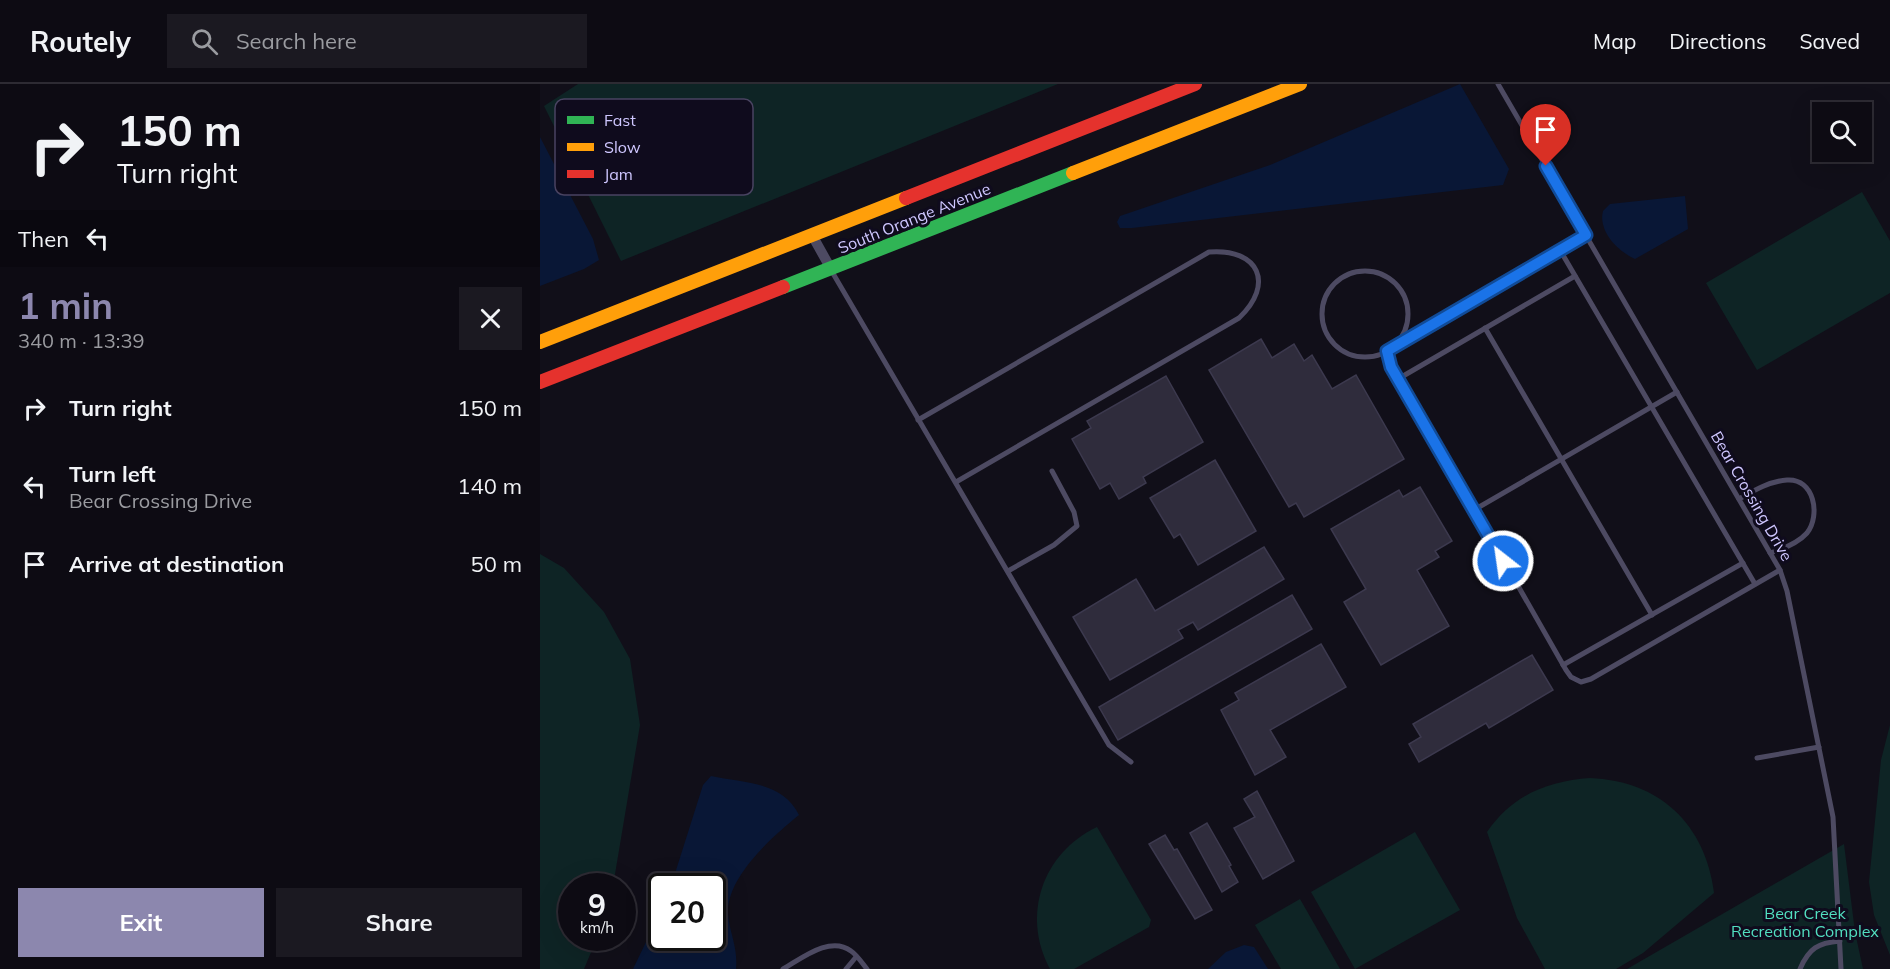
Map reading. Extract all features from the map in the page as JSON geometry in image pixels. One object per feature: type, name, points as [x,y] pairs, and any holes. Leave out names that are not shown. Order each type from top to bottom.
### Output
[{"type":"main road","name":"South Orange Avenue","points":[[540,342],[1195,84]]},
{"type":"main road","name":"South Orange Avenue","points":[[540,382],[1299,84]]},
{"type":"street","points":[[812,235],[831,269]]},
{"type":"lane","name":"Bear Crossing Drive","points":[[1498,84],[1780,570],[1787,591],[1833,817],[1841,969]]},
{"type":"lane","points":[[1387,351],[1397,343],[1407,321],[1407,307],[1402,293],[1393,282],[1381,274],[1366,271],[1352,273],[1339,279],[1329,290],[1323,303],[1322,317],[1331,340],[1340,349],[1363,357],[1387,351],[1586,235]]},
{"type":"lane","points":[[918,420],[1209,252],[1227,250],[1244,255],[1255,269],[1259,288],[1252,305],[1239,318],[956,482]]},
{"type":"lane","points":[[1560,250],[1755,584]]},
{"type":"lane","points":[[831,269],[1109,745],[1131,762]]},
{"type":"lane","points":[[1398,379],[1575,276]]},
{"type":"lane","points":[[1485,328],[1652,615]]},
{"type":"lane","points":[[1387,351],[1388,361],[1398,379],[1563,665],[1575,680],[1586,681],[1780,570]]},
{"type":"lane","points":[[1474,510],[1677,392]]},
{"type":"lane","points":[[1008,571],[1054,545],[1077,526],[1074,512],[1052,471]]},
{"type":"lane","points":[[1739,499],[1776,482],[1789,480],[1801,483],[1810,493],[1815,504],[1814,519],[1807,533],[1794,543],[1770,553]]},
{"type":"lane","points":[[1563,665],[1743,562]]},
{"type":"lane","points":[[1757,759],[1819,747]]},
{"type":"lane","points":[[1800,969],[1811,949],[1818,944],[1840,941]]},
{"type":"lane","points":[[783,969],[816,950],[835,946],[849,950],[867,969]]},
{"type":"lane","points":[[846,969],[856,957]]},
{"type":"green space","points":[[578,84],[1058,84],[621,261],[588,195],[753,195],[753,99],[555,99],[555,128],[544,106]]},
{"type":"green space","points":[[1862,192],[1890,241],[1890,293],[1757,370],[1706,283]]},
{"type":"green space","points":[[540,554],[564,568],[604,612],[630,659],[640,725],[615,873],[558,873],[558,951],[592,951],[584,969],[540,969]]},
{"type":"green space","points":[[1890,725],[1890,955],[1874,915],[1869,882],[1881,760]]},
{"type":"green space","points":[[1590,778],[1615,781],[1638,788],[1658,798],[1675,811],[1701,846],[1709,868],[1714,893],[1643,953],[1616,969],[1545,969],[1517,918],[1487,832],[1508,808],[1532,792],[1560,782]]},
{"type":"green space","points":[[1097,827],[1151,920],[1149,927],[1074,969],[1050,969],[1041,949],[1037,928],[1042,888],[1050,869],[1062,853],[1078,838]]},
{"type":"green space","points":[[1415,832],[1460,910],[1355,969],[1311,892]]},
{"type":"green space","name":"Bear Creek Recreation Complex","points":[[1844,844],[1855,932],[1863,969],[1627,969]]},
{"type":"green space","points":[[1300,899],[1340,969],[1281,969],[1255,925]]},
{"type":"water","points":[[1460,84],[1509,169],[1503,185],[1132,228],[1120,228],[1117,222],[1120,216],[1270,165]]},
{"type":"water","points":[[540,137],[555,166],[555,195],[570,195],[593,239],[599,260],[584,269],[540,286]]},
{"type":"water","points":[[1685,196],[1688,229],[1635,259],[1610,240],[1603,226],[1603,211],[1610,204]]},
{"type":"water","points":[[711,776],[761,785],[783,796],[799,815],[753,858],[729,900],[728,914],[736,954],[736,969],[633,969],[648,938],[648,951],[726,951],[726,873],[675,873],[703,785]]},
{"type":"water","points":[[1244,945],[1254,947],[1268,969],[1208,969],[1226,952]]},
{"type":"building","points":[[1261,339],[1272,358],[1294,344],[1304,361],[1312,355],[1332,389],[1356,375],[1404,459],[1304,517],[1296,503],[1289,507],[1209,370]]},
{"type":"building","points":[[1166,376],[1203,442],[1143,477],[1146,483],[1119,499],[1110,483],[1100,489],[1072,439],[1091,428],[1087,421]]},
{"type":"building","points":[[1215,460],[1256,531],[1198,565],[1180,534],[1174,538],[1150,498]]},
{"type":"building","points":[[1420,487],[1452,541],[1435,551],[1439,557],[1417,570],[1449,626],[1381,665],[1344,602],[1366,589],[1331,529],[1399,490],[1403,497]]},
{"type":"building","points":[[1264,547],[1284,579],[1198,630],[1193,622],[1178,630],[1183,638],[1110,680],[1073,617],[1136,579],[1155,611]]},
{"type":"building","points":[[1292,595],[1312,629],[1118,740],[1099,707]]},
{"type":"building","points":[[1321,644],[1346,687],[1270,730],[1286,757],[1255,775],[1221,710],[1239,700],[1235,693]]},
{"type":"building","points":[[1532,655],[1553,690],[1489,728],[1486,723],[1419,762],[1409,744],[1421,737],[1413,724]]},
{"type":"building","points":[[1257,791],[1294,861],[1263,879],[1234,828],[1255,817],[1244,799]]},
{"type":"building","points":[[1207,823],[1238,882],[1222,892],[1190,833]]},
{"type":"building","points":[[1165,835],[1174,850],[1177,849],[1212,910],[1195,919],[1149,844]]},
{"type":"traffic: fast","points":[[783,287],[1073,173]]},
{"type":"traffic: slow","points":[[1073,173],[1300,84]]},
{"type":"traffic: slow","points":[[540,342],[906,198]]},
{"type":"traffic: jam","points":[[906,198],[1195,84]]},
{"type":"traffic: jam","points":[[540,382],[783,287]]},
{"type":"route","points":[[1503,561],[1391,367],[1387,351],[1586,235],[1546,166]]}]
